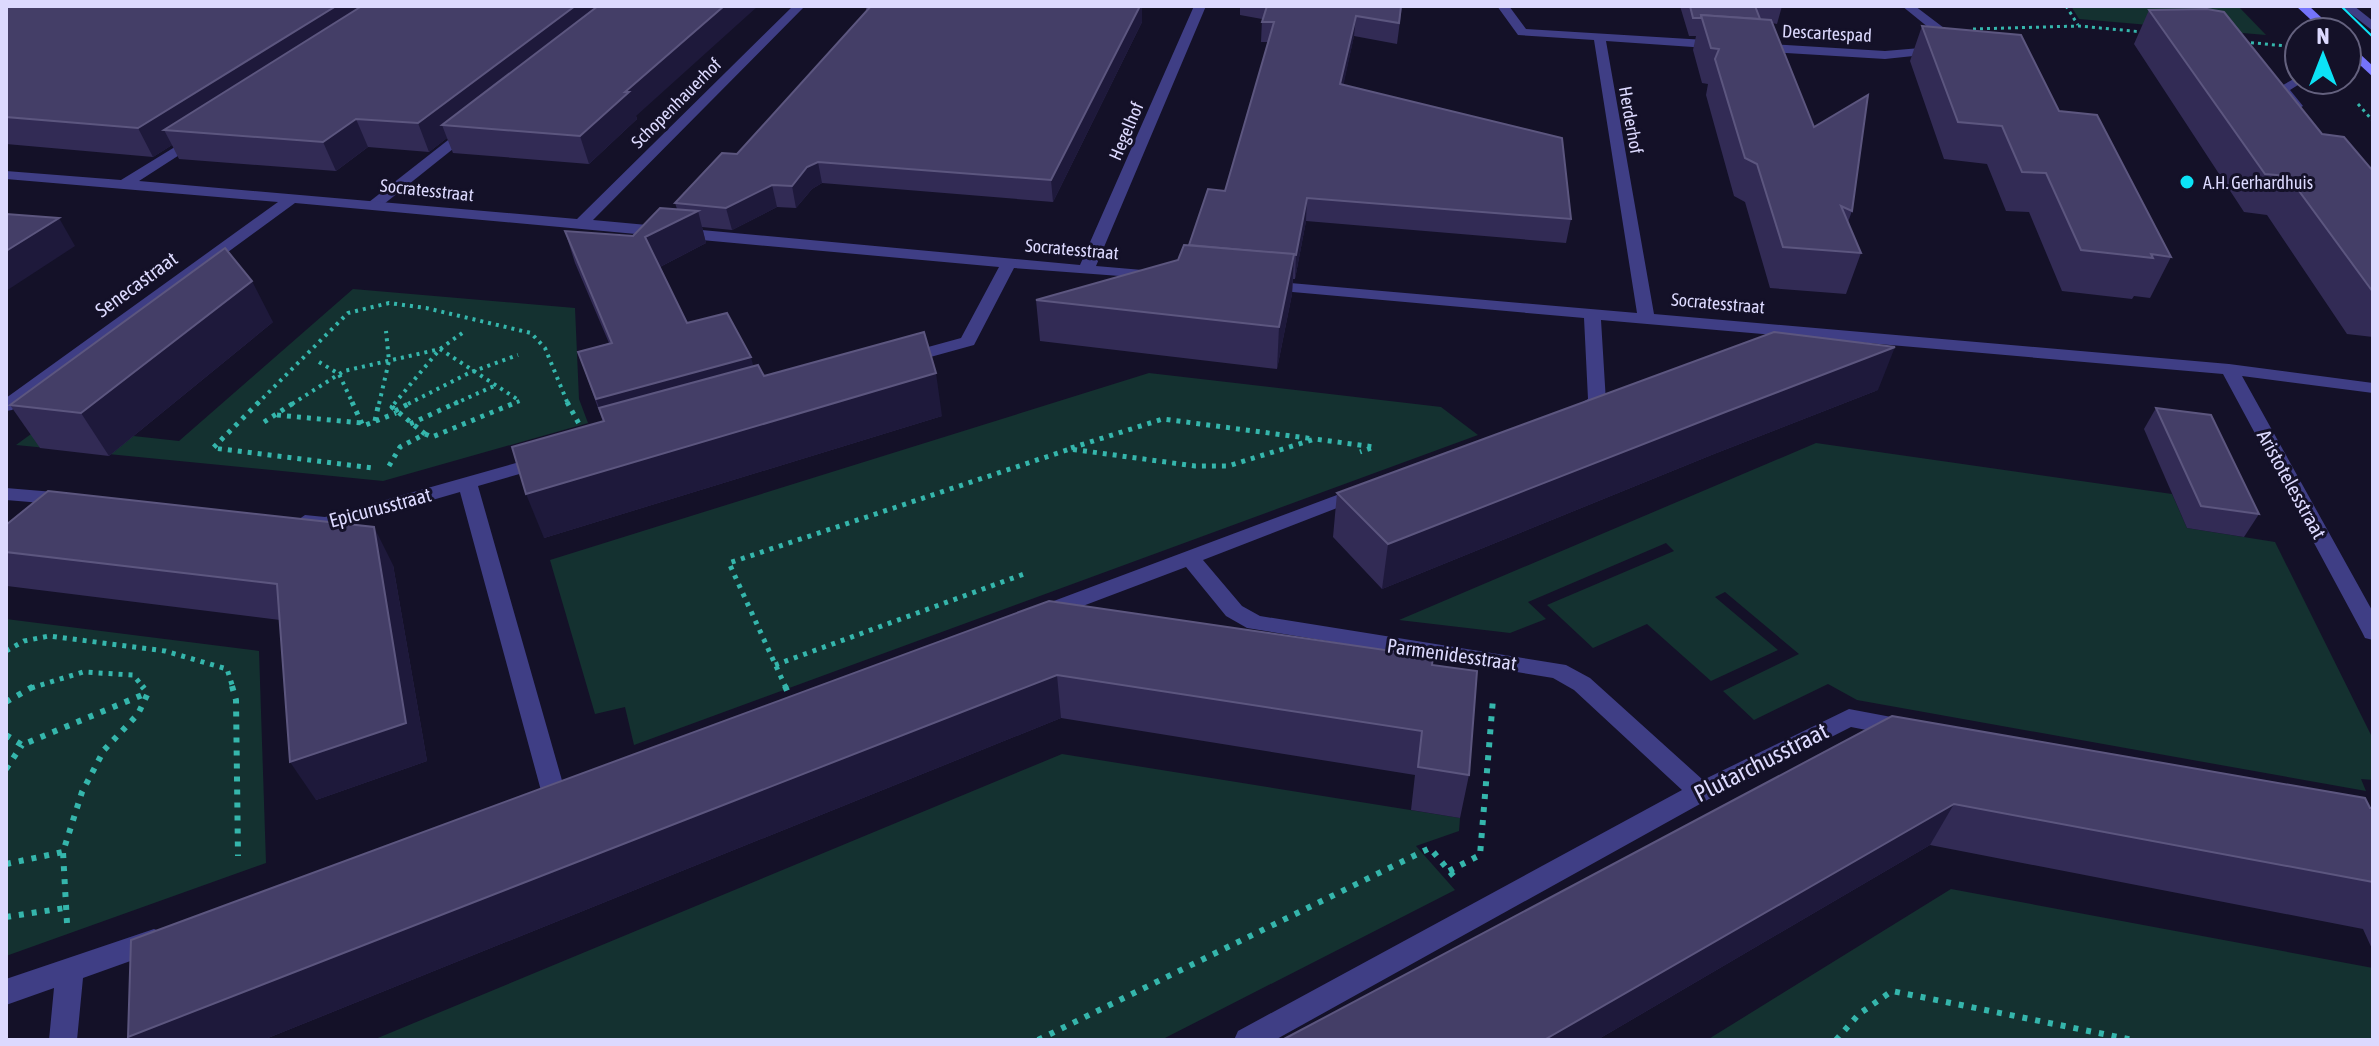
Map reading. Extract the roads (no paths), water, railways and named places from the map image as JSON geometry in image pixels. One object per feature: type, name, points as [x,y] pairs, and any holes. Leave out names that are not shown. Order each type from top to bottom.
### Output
[{"type":"street","name":"Schopenhauerhof","points":[[579,226],[799,6]]},
{"type":"street","name":"Hegelhof","points":[[1086,270],[1200,6]]},
{"type":"street","points":[[1503,6],[1522,32],[1599,37]]},
{"type":"street","name":"Descartespad","points":[[1599,37],[1885,55],[1938,50],[1940,31],[1908,6]]},
{"type":"street","points":[[2347,6],[2369,23]]},
{"type":"street","points":[[2357,6],[2369,23]]},
{"type":"street","name":"Herderhof","points":[[1599,37],[1646,317]]},
{"type":"street","points":[[2288,96],[2302,113]]},
{"type":"street","points":[[374,205],[479,123]]},
{"type":"street","points":[[122,186],[215,126]]},
{"type":"street","name":"Socratesstraat","points":[[6,175],[374,205],[1164,277]]},
{"type":"street","name":"Senecastraat","points":[[6,406],[292,198]]},
{"type":"street","points":[[893,362],[968,341],[1009,263]]},
{"type":"street","name":"Socratesstraat","points":[[1242,284],[2229,369],[2373,388]]},
{"type":"street","points":[[1554,419],[1597,402],[1592,312]]},
{"type":"street","name":"Aristotelesstraat","points":[[2229,369],[2364,600],[2373,632]]},
{"type":"street","name":"Epicurusstraat","points":[[280,520],[325,524],[591,448]]},
{"type":"street","points":[[467,483],[547,801],[583,787]]},
{"type":"street","points":[[1028,619],[1379,485]]},
{"type":"street","points":[[6,494],[82,501]]},
{"type":"street","name":"Parmenidesstraat","points":[[1189,557],[1234,611],[1255,623],[1546,668],[1582,684],[1700,792]]},
{"type":"street","name":"Plutarchusstraat","points":[[1248,1040],[1700,792],[1849,718],[1926,732]]},
{"type":"street","points":[[6,992],[171,936]]},
{"type":"street","points":[[63,1040],[70,968]]},
{"type":"tram line","points":[[2341,6],[2373,37]]},
{"type":"place","name":"A.H. Gerhardhuis","points":[[2187,182]]}]
